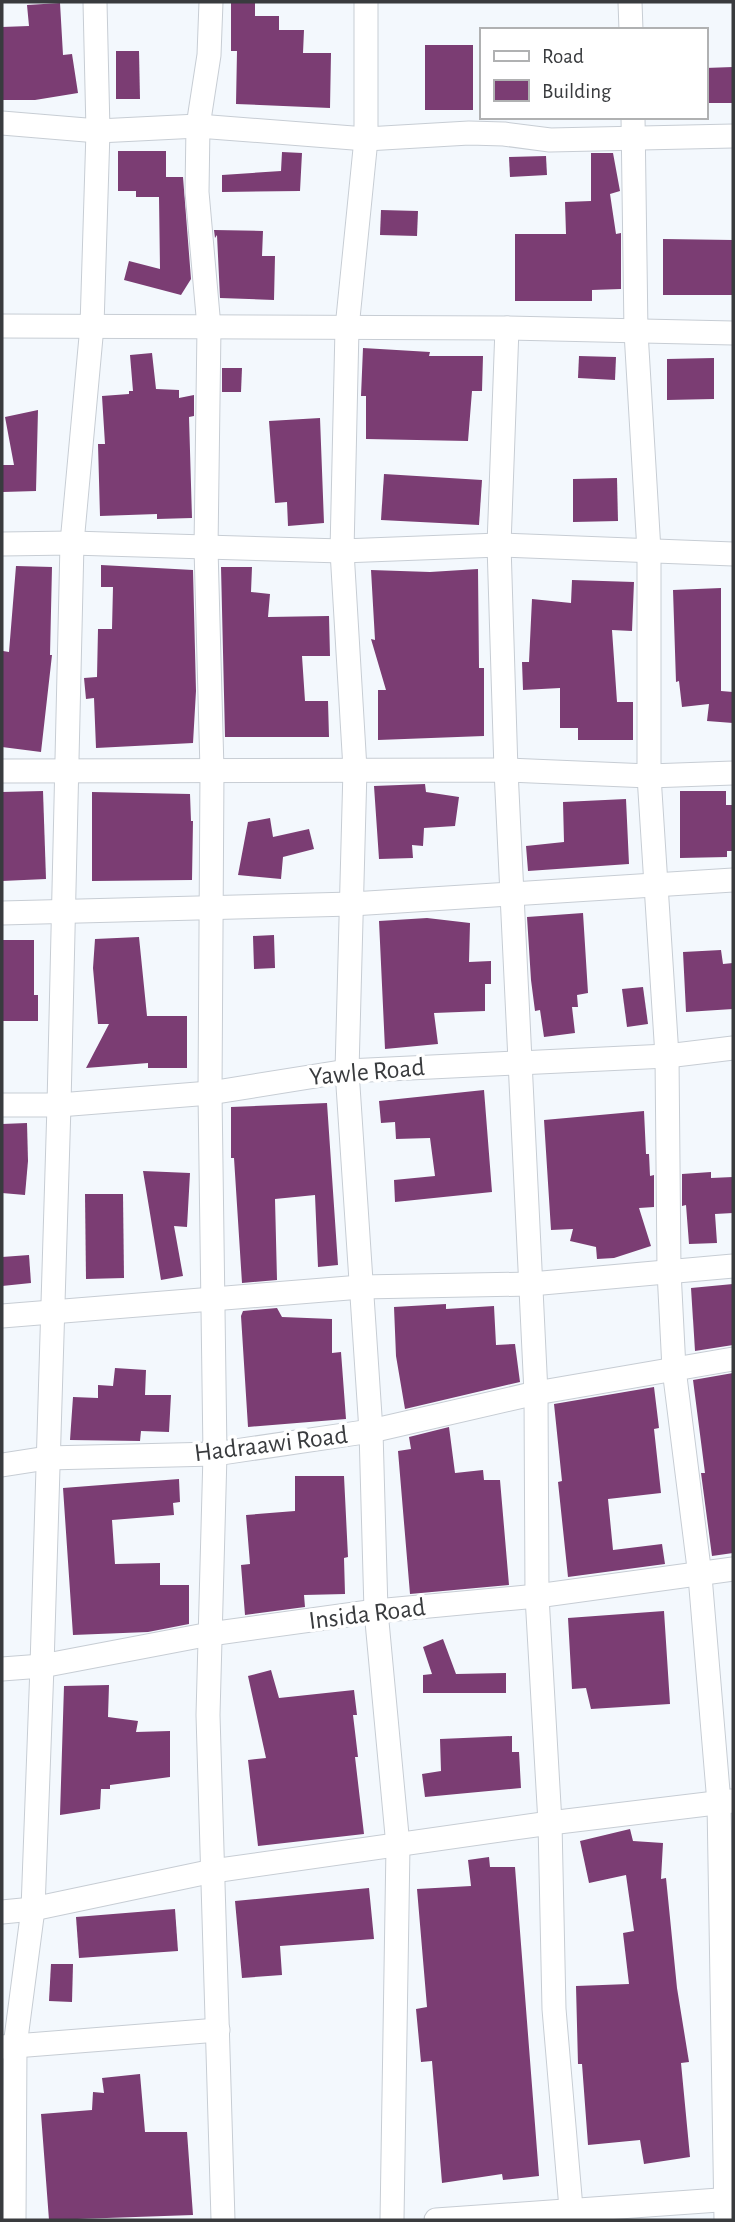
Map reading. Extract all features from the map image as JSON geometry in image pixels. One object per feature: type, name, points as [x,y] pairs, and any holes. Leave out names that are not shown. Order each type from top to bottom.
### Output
[{"type":"street","points":[[14,2220],[8,2046],[33,1909],[59,1105],[61,913],[72,543],[92,326],[98,131],[95,2]]},
{"type":"street","points":[[211,2],[209,55],[198,126],[197,192],[209,327],[206,548],[212,770],[210,1093],[215,1454],[208,1715],[223,2220]]},
{"type":"street","points":[[366,2],[366,139],[347,328],[342,551],[355,769],[347,1071],[371,1431],[376,1611],[398,1846],[392,2220]]},
{"type":"street","points":[[631,2],[631,28]]},
{"type":"street","points":[[2,123],[98,131],[198,126],[366,139],[468,133],[550,140],[633,128],[733,136]]},
{"type":"street","points":[[436,2220],[728,2207],[726,1802],[701,1576],[674,1369],[669,1271],[667,1056],[649,776],[649,551],[636,332],[633,128]]},
{"type":"street","points":[[2,326],[508,328],[733,333]]},
{"type":"street","points":[[508,328],[499,545],[506,770],[536,1393],[537,1596],[550,1823],[554,2009],[572,2215]]},
{"type":"street","points":[[2,544],[72,543],[342,551],[499,545],[733,554]]},
{"type":"street","points":[[2,771],[506,770],[649,776],[733,773]]},
{"type":"street","points":[[2,912],[61,913],[211,905],[352,904],[733,880]]},
{"type":"street","name":"Yawle Road","points":[[2,1105],[59,1105],[210,1093],[347,1071],[667,1056],[733,1048]]},
{"type":"street","points":[[2,1316],[361,1287],[531,1284],[733,1265]]},
{"type":"street","name":"Hadraawi Road","points":[[2,1465],[47,1458],[215,1454],[371,1431],[536,1393],[733,1359]]},
{"type":"street","name":"Insida Road","points":[[2,1669],[41,1666],[210,1634],[376,1611],[537,1596],[701,1576],[733,1569]]},
{"type":"street","points":[[2,1912],[33,1909],[213,1871],[550,1823],[726,1802]]},
{"type":"street","points":[[8,2046],[218,2030]]},
{"type":"building","points":[[231,2],[255,2],[255,16],[279,16],[279,30],[304,30],[303,53],[331,53],[330,108],[236,104],[237,51],[231,51]]},
{"type":"building","points":[[60,3],[63,55],[72,54],[78,93],[35,100],[2,100],[2,27],[29,26],[27,5]]},
{"type":"building","points":[[425,45],[473,45],[473,110],[425,110]]},
{"type":"building","points":[[116,51],[139,51],[140,99],[116,99]]},
{"type":"building","points":[[733,67],[733,103],[707,103],[707,68]]},
{"type":"building","points":[[118,151],[166,151],[166,177],[183,177],[191,279],[181,295],[124,280],[129,261],[160,269],[159,197],[136,197],[136,191],[118,191]]},
{"type":"building","points":[[282,152],[302,153],[300,191],[222,192],[222,175],[281,171]]},
{"type":"building","points":[[591,153],[613,153],[620,191],[610,194],[616,234],[621,233],[621,289],[592,290],[592,301],[515,301],[515,234],[566,234],[565,202],[591,201]]},
{"type":"building","points":[[546,156],[547,175],[510,177],[509,157]]},
{"type":"building","points":[[381,210],[418,211],[417,236],[380,235]]},
{"type":"building","points":[[214,230],[263,231],[262,256],[275,256],[274,300],[220,298],[217,235],[215,238]]},
{"type":"building","points":[[663,239],[733,240],[733,295],[663,295]]},
{"type":"building","points":[[363,348],[430,352],[429,356],[483,356],[482,391],[472,391],[468,441],[366,439],[366,396],[361,396]]},
{"type":"building","points":[[152,353],[156,389],[179,390],[179,398],[194,395],[194,416],[189,417],[192,518],[157,519],[157,514],[100,516],[98,444],[105,444],[102,396],[129,394],[129,391],[133,391],[130,355]]},
{"type":"building","points":[[579,356],[616,357],[615,380],[578,378]]},
{"type":"building","points":[[714,358],[714,399],[667,400],[667,359]]},
{"type":"building","points":[[222,368],[242,368],[241,392],[222,392]]},
{"type":"building","points":[[38,410],[36,491],[3,492],[2,465],[14,465],[5,417]]},
{"type":"building","points":[[320,418],[324,523],[288,526],[287,502],[275,503],[269,421]]},
{"type":"building","points":[[384,474],[482,480],[479,525],[381,520]]},
{"type":"building","points":[[617,478],[618,521],[573,522],[573,479]]},
{"type":"building","points":[[101,565],[193,570],[196,691],[193,743],[96,748],[94,698],[86,699],[84,678],[97,677],[98,629],[112,629],[113,587],[101,587]]},
{"type":"building","points":[[16,566],[52,567],[52,655],[41,752],[2,747],[3,651],[9,652]]},
{"type":"building","points":[[221,567],[252,567],[251,592],[270,594],[268,617],[329,616],[330,656],[302,656],[305,701],[328,701],[329,737],[225,737]]},
{"type":"building","points":[[478,569],[479,668],[484,668],[484,736],[378,740],[378,690],[386,690],[371,639],[375,640],[371,570],[430,572]]},
{"type":"building","points":[[572,580],[634,582],[632,631],[612,630],[617,702],[633,702],[633,740],[578,740],[578,728],[560,728],[560,688],[523,690],[522,662],[529,662],[532,599],[571,603]]},
{"type":"building","points":[[721,588],[721,691],[733,692],[733,723],[707,721],[709,704],[682,707],[679,681],[676,682],[673,590]]},
{"type":"building","points":[[425,784],[426,792],[459,797],[455,826],[424,828],[423,846],[412,845],[413,858],[379,859],[374,786]]},
{"type":"building","points":[[43,791],[46,879],[2,881],[2,792]]},
{"type":"building","points":[[680,791],[726,791],[726,805],[733,805],[733,851],[727,851],[727,857],[680,858]]},
{"type":"building","points":[[92,792],[190,794],[193,821],[192,880],[92,881]]},
{"type":"building","points":[[626,799],[629,864],[528,871],[526,846],[564,842],[563,802]]},
{"type":"building","points":[[270,818],[273,837],[309,829],[314,849],[283,857],[281,879],[238,875],[248,822]]},
{"type":"building","points":[[583,913],[588,993],[577,995],[578,1007],[572,1007],[575,1033],[544,1037],[540,1010],[535,1011],[527,917]]},
{"type":"building","points":[[427,918],[470,923],[469,962],[491,961],[491,984],[485,984],[485,1011],[434,1013],[438,1044],[385,1049],[379,921]]},
{"type":"building","points":[[274,935],[275,968],[254,969],[253,936]]},
{"type":"building","points":[[139,937],[147,1016],[187,1016],[187,1068],[148,1068],[148,1063],[86,1068],[109,1024],[98,1024],[93,968],[95,939]]},
{"type":"building","points":[[2,940],[34,940],[34,995],[38,995],[38,1021],[2,1021]]},
{"type":"building","points":[[721,950],[723,964],[733,963],[733,1009],[686,1012],[683,952]]},
{"type":"building","points":[[643,987],[648,1024],[627,1027],[622,989]]},
{"type":"building","points":[[484,1090],[492,1192],[395,1202],[394,1180],[435,1176],[430,1138],[396,1139],[395,1122],[381,1123],[379,1101]]},
{"type":"building","points":[[327,1103],[338,1265],[318,1267],[315,1195],[275,1199],[277,1280],[242,1283],[234,1158],[231,1158],[231,1107]]},
{"type":"building","points":[[644,1111],[646,1154],[649,1154],[650,1176],[654,1175],[654,1207],[639,1208],[651,1246],[614,1258],[597,1259],[596,1247],[570,1241],[573,1229],[551,1230],[544,1120]]},
{"type":"building","points":[[27,1123],[25,1195],[2,1193],[2,1124]]},
{"type":"building","points":[[143,1171],[190,1173],[187,1227],[174,1226],[183,1276],[161,1280]]},
{"type":"building","points":[[711,1172],[711,1178],[733,1177],[733,1213],[715,1214],[717,1243],[689,1244],[686,1205],[682,1206],[682,1174]]},
{"type":"building","points":[[85,1194],[123,1194],[124,1278],[86,1279]]},
{"type":"building","points":[[29,1255],[31,1283],[2,1286],[2,1257]]},
{"type":"building","points":[[733,1284],[733,1345],[695,1351],[691,1288]]},
{"type":"building","points":[[446,1304],[446,1309],[494,1306],[496,1345],[515,1344],[520,1382],[405,1409],[396,1356],[394,1307]]},
{"type":"building","points":[[277,1308],[282,1317],[332,1319],[332,1353],[341,1352],[346,1419],[248,1427],[241,1316],[243,1311]]},
{"type":"building","points":[[115,1368],[146,1370],[145,1395],[171,1395],[169,1432],[141,1431],[140,1441],[70,1440],[73,1397],[98,1398],[98,1385],[113,1386]]},
{"type":"building","points":[[733,1373],[733,1553],[712,1556],[693,1380]]},
{"type":"building","points":[[654,1387],[659,1428],[654,1429],[661,1493],[608,1499],[613,1550],[662,1544],[665,1564],[568,1577],[558,1482],[562,1481],[554,1404]]},
{"type":"building","points":[[449,1427],[455,1473],[483,1470],[484,1480],[500,1480],[509,1585],[410,1594],[398,1451],[411,1449],[409,1437]]},
{"type":"building","points":[[295,1476],[344,1476],[348,1557],[344,1558],[345,1594],[304,1595],[305,1607],[245,1615],[241,1565],[250,1564],[246,1515],[295,1511]]},
{"type":"building","points":[[179,1479],[180,1502],[173,1503],[174,1515],[112,1520],[115,1564],[160,1563],[160,1585],[189,1585],[189,1624],[148,1632],[73,1635],[63,1488]]},
{"type":"building","points":[[664,1611],[670,1704],[591,1709],[586,1688],[572,1689],[568,1618]]},
{"type":"building","points":[[443,1639],[456,1674],[506,1673],[506,1693],[423,1693],[423,1675],[432,1674],[423,1647]]},
{"type":"building","points":[[271,1670],[279,1698],[354,1690],[357,1715],[353,1715],[358,1757],[355,1757],[364,1834],[258,1846],[248,1760],[266,1758],[248,1676]]},
{"type":"building","points":[[109,1685],[108,1717],[138,1721],[136,1732],[170,1731],[170,1777],[110,1785],[110,1789],[101,1789],[100,1809],[60,1815],[64,1686]]},
{"type":"building","points":[[512,1736],[512,1752],[519,1752],[521,1788],[425,1797],[422,1774],[441,1771],[440,1739]]},
{"type":"building","points":[[630,1829],[633,1841],[663,1843],[661,1879],[666,1878],[677,1988],[689,2062],[681,2063],[690,2157],[644,2164],[640,2140],[588,2145],[582,2064],[578,2064],[576,1986],[629,1984],[623,1933],[634,1931],[626,1875],[589,1883],[580,1841]]},
{"type":"building","points":[[489,1857],[490,1867],[515,1867],[539,2176],[503,2180],[502,2174],[442,2183],[432,2061],[421,2062],[416,2009],[427,2007],[417,1889],[471,1886],[468,1860]]},
{"type":"building","points":[[369,1888],[374,1939],[280,1946],[282,1975],[242,1978],[235,1901]]},
{"type":"building","points":[[175,1909],[178,1951],[79,1958],[76,1917]]},
{"type":"building","points":[[51,1964],[73,1964],[72,2002],[49,2001]]},
{"type":"building","points":[[140,2074],[145,2132],[187,2132],[193,2215],[49,2220],[41,2114],[92,2110],[93,2092],[104,2093],[102,2078]]}]
